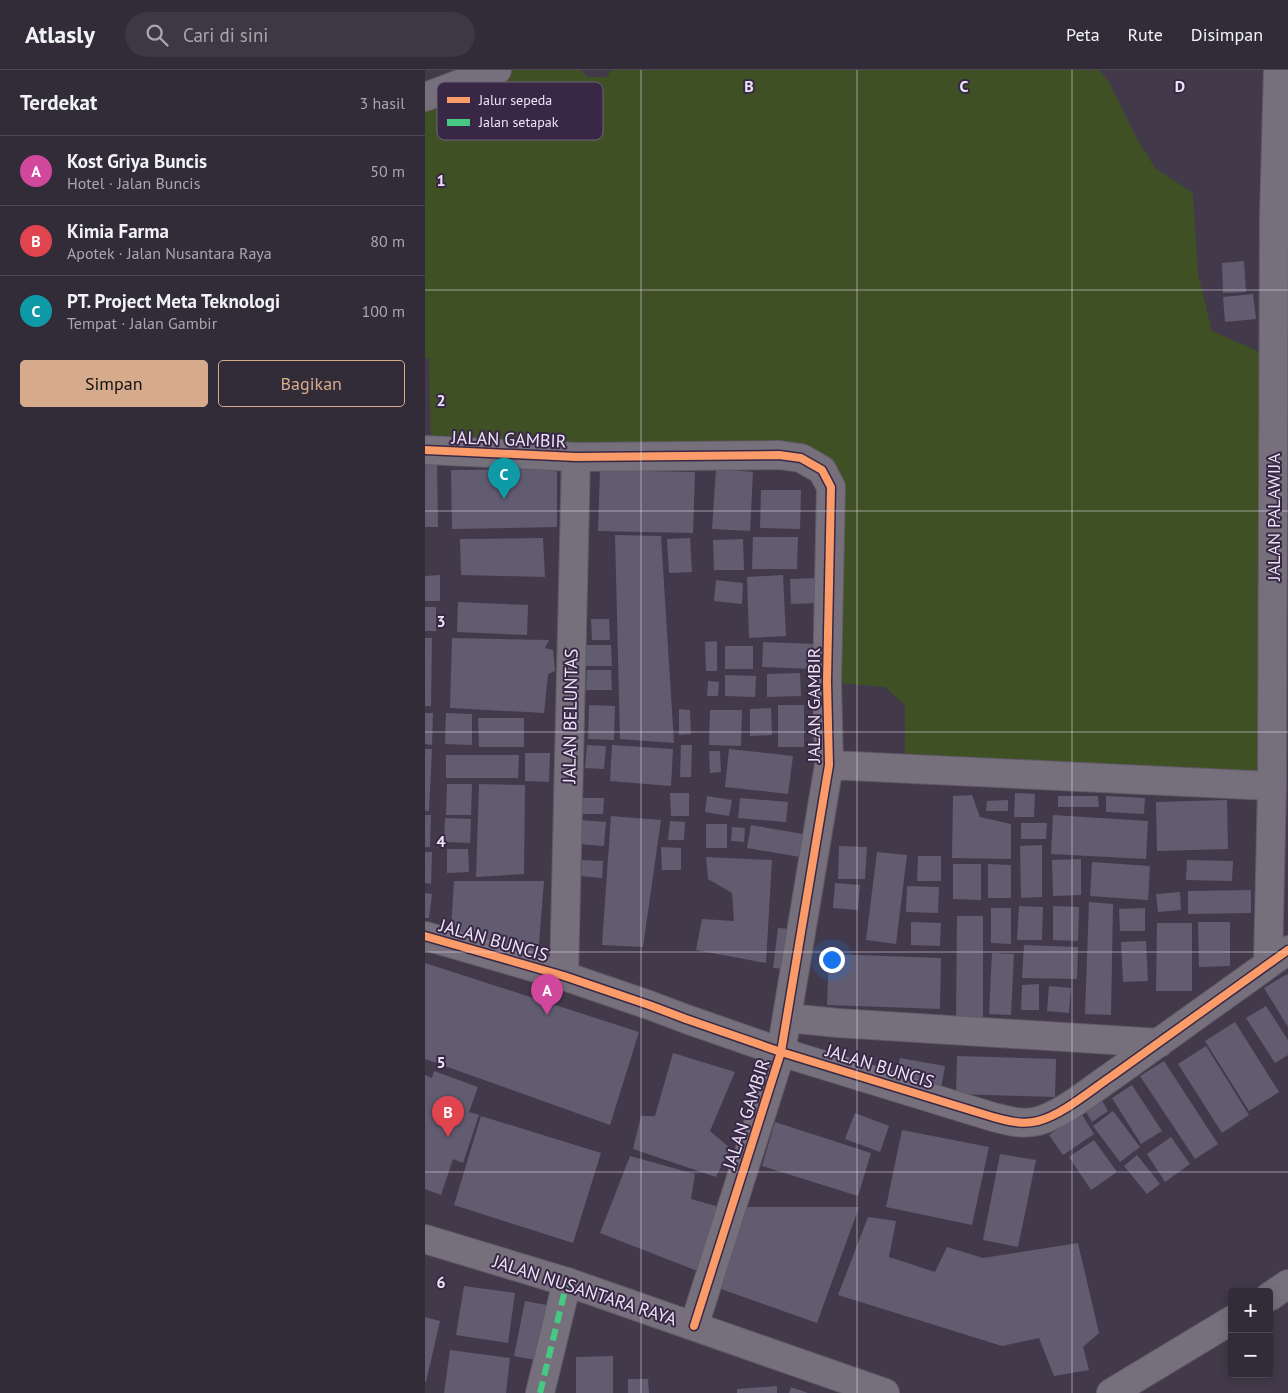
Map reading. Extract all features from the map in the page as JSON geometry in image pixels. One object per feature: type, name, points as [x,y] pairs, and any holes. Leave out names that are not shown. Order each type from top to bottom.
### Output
[{"type":"street","points":[[465,82],[497,70]]},
{"type":"street","name":"JALAN PALAWIJA","points":[[1278,70],[1274,217],[1271,786],[1278,957]]},
{"type":"street","points":[[425,97],[437,92]]},
{"type":"street","name":"JALAN GAMBIR","points":[[425,450],[576,457],[779,455],[801,458],[822,470],[831,487],[827,682],[829,765],[788,1018],[781,1052],[694,1326]]},
{"type":"street","name":"JALAN BELUNTAS","points":[[563,976],[576,457]]},
{"type":"street","points":[[829,765],[1271,786]]},
{"type":"street","name":"JALAN BUNCIS","points":[[425,936],[563,976],[781,1052],[1010,1122],[1023,1123],[1038,1121],[1058,1113],[1278,957]]},
{"type":"street","points":[[788,1018],[837,1024],[1159,1043]]},
{"type":"street","name":"JALAN NUSANTARA RAYA","points":[[425,1239],[567,1282],[885,1393]]},
{"type":"street","points":[[540,1393],[567,1282]]},
{"type":"street","points":[[1273,1294],[1288,1284]]},
{"type":"street","points":[[1111,1393],[1228,1322]]},
{"type":"green space","points":[[497,70],[581,70],[587,77],[607,77],[611,70],[1098,70],[1109,82],[1136,137],[1155,168],[1193,193],[1198,274],[1212,331],[1273,358],[1272,786],[905,769],[905,705],[885,687],[827,682],[822,470],[431,450],[429,359],[425,358],[425,97],[437,92],[437,140],[603,140],[603,82],[465,82]]},
{"type":"building","points":[[1244,261],[1246,292],[1223,293],[1222,263]]},
{"type":"building","points":[[1253,294],[1256,319],[1225,322],[1223,297]]},
{"type":"building","points":[[425,462],[437,462],[438,527],[425,527]]},
{"type":"building","points":[[557,469],[557,527],[452,529],[451,470]]},
{"type":"building","points":[[716,469],[753,472],[750,531],[712,529]]},
{"type":"building","points":[[1286,469],[1288,469],[1288,492],[1286,492]]},
{"type":"building","points":[[600,470],[695,472],[693,533],[598,531]]},
{"type":"building","points":[[761,490],[801,490],[800,529],[760,528]]},
{"type":"building","points":[[615,535],[661,536],[674,743],[620,739]]},
{"type":"building","points":[[753,537],[798,537],[797,569],[752,569]]},
{"type":"building","points":[[543,538],[545,577],[461,575],[460,539]]},
{"type":"building","points":[[690,538],[692,572],[669,573],[667,539]]},
{"type":"building","points":[[743,539],[744,570],[714,570],[713,540]]},
{"type":"building","points":[[440,575],[440,601],[425,601],[425,576]]},
{"type":"building","points":[[783,575],[786,636],[749,638],[747,577]]},
{"type":"building","points":[[818,578],[818,603],[791,604],[790,579]]},
{"type":"building","points":[[716,580],[743,583],[742,604],[714,601]]},
{"type":"building","points":[[458,602],[528,605],[527,635],[457,632]]},
{"type":"building","points":[[425,607],[436,607],[436,631],[425,631]]},
{"type":"building","points":[[591,619],[609,619],[610,640],[592,640]]},
{"type":"building","points":[[425,638],[432,638],[431,706],[425,706]]},
{"type":"building","points":[[452,638],[549,640],[545,648],[553,650],[555,671],[548,674],[544,713],[450,708]]},
{"type":"building","points":[[717,641],[717,671],[706,671],[705,642]]},
{"type":"building","points":[[763,642],[814,644],[813,669],[762,667]]},
{"type":"building","points":[[586,645],[611,645],[612,666],[586,666]]},
{"type":"building","points":[[725,646],[753,646],[753,669],[725,669]]},
{"type":"building","points":[[587,670],[611,670],[612,690],[586,690]]},
{"type":"building","points":[[800,673],[801,696],[767,697],[767,674]]},
{"type":"building","points":[[725,675],[756,676],[755,697],[725,696]]},
{"type":"building","points":[[708,681],[719,682],[718,696],[707,696]]},
{"type":"building","points":[[589,705],[615,706],[614,740],[588,739]]},
{"type":"building","points":[[778,705],[804,705],[804,747],[778,747]]},
{"type":"building","points":[[771,708],[772,735],[750,736],[750,709]]},
{"type":"building","points":[[679,709],[690,710],[691,734],[679,735]]},
{"type":"building","points":[[710,710],[742,710],[741,746],[709,745]]},
{"type":"building","points":[[425,713],[433,713],[432,745],[425,744]]},
{"type":"building","points":[[446,713],[472,714],[472,745],[445,744]]},
{"type":"building","points":[[478,718],[524,718],[524,747],[479,747]]},
{"type":"building","points":[[587,745],[606,746],[604,769],[585,768]]},
{"type":"building","points":[[612,745],[673,749],[671,786],[610,781]]},
{"type":"building","points":[[681,745],[692,745],[691,777],[680,777]]},
{"type":"building","points":[[425,749],[432,749],[429,811],[425,811]]},
{"type":"building","points":[[729,749],[793,756],[788,794],[725,787]]},
{"type":"building","points":[[709,751],[720,751],[721,772],[710,773]]},
{"type":"building","points":[[525,753],[550,753],[549,782],[525,781]]},
{"type":"building","points":[[446,755],[519,755],[518,778],[446,778]]},
{"type":"building","points":[[447,784],[472,784],[471,815],[446,815]]},
{"type":"building","points":[[479,784],[525,785],[524,874],[476,877]]},
{"type":"building","points":[[670,793],[689,793],[689,816],[671,816]]},
{"type":"building","points":[[1015,793],[1035,794],[1034,817],[1014,817]]},
{"type":"building","points":[[972,795],[980,817],[1011,824],[1011,859],[952,858],[953,796]]},
{"type":"building","points":[[707,796],[732,800],[729,816],[705,812]]},
{"type":"building","points":[[1058,796],[1098,796],[1099,807],[1058,807]]},
{"type":"building","points":[[1106,796],[1145,798],[1144,814],[1106,812]]},
{"type":"building","points":[[578,798],[604,798],[603,814],[579,814]]},
{"type":"building","points":[[740,798],[788,802],[786,822],[738,818]]},
{"type":"building","points":[[1008,800],[1008,811],[986,811],[987,801]]},
{"type":"building","points":[[1227,800],[1228,849],[1157,851],[1156,802]]},
{"type":"building","points":[[425,815],[431,815],[430,847],[425,847]]},
{"type":"building","points":[[1053,815],[1148,821],[1146,859],[1051,854]]},
{"type":"building","points":[[611,816],[661,820],[643,947],[602,945]]},
{"type":"building","points":[[445,818],[471,819],[470,843],[444,842]]},
{"type":"building","points":[[580,820],[606,822],[604,846],[578,844]]},
{"type":"building","points":[[670,821],[685,822],[684,840],[668,840]]},
{"type":"building","points":[[1021,823],[1047,823],[1046,839],[1021,839]]},
{"type":"building","points":[[706,824],[727,824],[727,848],[706,848]]},
{"type":"building","points":[[751,825],[803,834],[800,857],[747,848]]},
{"type":"building","points":[[732,827],[745,828],[744,842],[731,841]]},
{"type":"building","points":[[1042,845],[1042,897],[1021,898],[1020,846]]},
{"type":"building","points":[[839,846],[867,847],[865,879],[838,879]]},
{"type":"building","points":[[661,847],[681,848],[681,870],[662,870]]},
{"type":"building","points":[[447,849],[468,849],[469,872],[447,873]]},
{"type":"building","points":[[425,852],[432,852],[431,884],[425,883]]},
{"type":"building","points":[[877,852],[907,855],[896,944],[866,940]]},
{"type":"building","points":[[918,856],[941,856],[941,881],[917,881]]},
{"type":"building","points":[[706,857],[772,860],[766,963],[696,950],[702,919],[734,921],[732,893],[708,879]]},
{"type":"building","points":[[1081,859],[1081,895],[1053,896],[1052,860]]},
{"type":"building","points":[[582,860],[603,861],[602,878],[581,876]]},
{"type":"building","points":[[1187,860],[1233,861],[1232,881],[1186,880]]},
{"type":"building","points":[[1092,862],[1150,866],[1148,900],[1090,896]]},
{"type":"building","points":[[953,864],[981,864],[981,900],[953,899]]},
{"type":"building","points":[[988,864],[1011,865],[1011,898],[988,898]]},
{"type":"building","points":[[454,881],[544,881],[538,956],[451,929]]},
{"type":"building","points":[[835,883],[860,885],[858,910],[833,908]]},
{"type":"building","points":[[907,886],[939,887],[938,913],[906,912]]},
{"type":"building","points":[[1251,890],[1251,913],[1188,914],[1188,891]]},
{"type":"building","points":[[1180,892],[1181,910],[1158,912],[1156,894]]},
{"type":"building","points":[[425,893],[432,894],[429,918],[425,918]]},
{"type":"building","points":[[1089,902],[1113,904],[1111,1015],[1085,1014]]},
{"type":"building","points":[[1019,906],[1043,907],[1042,940],[1017,940]]},
{"type":"building","points":[[1053,906],[1079,907],[1078,941],[1053,940]]},
{"type":"building","points":[[991,908],[1011,908],[1011,944],[991,943]]},
{"type":"building","points":[[1145,908],[1145,931],[1120,931],[1119,909]]},
{"type":"building","points":[[957,916],[983,916],[983,1019],[956,1019]]},
{"type":"building","points":[[911,922],[941,923],[940,946],[911,945]]},
{"type":"building","points":[[1198,922],[1230,922],[1230,966],[1199,967]]},
{"type":"building","points":[[1157,923],[1192,923],[1192,991],[1156,991]]},
{"type":"building","points":[[778,928],[792,929],[786,969],[773,968]]},
{"type":"building","points":[[1146,941],[1148,981],[1123,982],[1121,942]]},
{"type":"building","points":[[1024,945],[1078,947],[1077,979],[1022,978]]},
{"type":"building","points":[[992,953],[1014,954],[1011,1015],[989,1014]]},
{"type":"building","points":[[829,954],[941,958],[940,1009],[827,1005]]},
{"type":"building","points":[[425,963],[639,1032],[610,1125],[425,1059]]},
{"type":"building","points":[[1287,974],[1288,976],[1288,1027],[1264,988]]},
{"type":"building","points":[[1039,984],[1039,1010],[1021,1010],[1022,985]]},
{"type":"building","points":[[1049,986],[1071,988],[1069,1013],[1047,1011]]},
{"type":"building","points":[[1266,1006],[1288,1040],[1288,1055],[1275,1063],[1246,1018]]},
{"type":"building","points":[[1235,1022],[1279,1092],[1249,1111],[1205,1041]]},
{"type":"building","points":[[1206,1046],[1249,1115],[1222,1133],[1178,1064]]},
{"type":"building","points":[[673,1053],[735,1072],[710,1131],[730,1148],[716,1177],[633,1149],[641,1116],[655,1116]]},
{"type":"building","points":[[957,1056],[1056,1059],[1055,1097],[956,1094]]},
{"type":"building","points":[[900,1058],[945,1066],[941,1088],[896,1080]]},
{"type":"building","points":[[1164,1061],[1218,1144],[1195,1159],[1140,1076]]},
{"type":"building","points":[[434,1071],[478,1087],[469,1112],[479,1115],[463,1163],[453,1159],[441,1195],[425,1189],[425,1075],[432,1078]]},
{"type":"building","points":[[1132,1085],[1162,1131],[1141,1144],[1112,1098]]},
{"type":"building","points":[[1100,1097],[1108,1111],[1092,1122],[1083,1107]]},
{"type":"building","points":[[1113,1111],[1140,1147],[1120,1162],[1093,1126]]},
{"type":"building","points":[[855,1113],[889,1126],[880,1152],[845,1139]]},
{"type":"building","points":[[1081,1113],[1094,1134],[1063,1155],[1049,1135]]},
{"type":"building","points":[[481,1116],[601,1153],[573,1243],[454,1205]]},
{"type":"building","points":[[775,1122],[871,1153],[858,1196],[762,1166]]},
{"type":"building","points":[[902,1130],[989,1147],[972,1225],[886,1207]]},
{"type":"building","points":[[1171,1137],[1190,1164],[1165,1182],[1147,1154]]},
{"type":"building","points":[[1094,1140],[1117,1172],[1091,1190],[1069,1157]]},
{"type":"building","points":[[1000,1154],[1036,1160],[1018,1247],[983,1240]]},
{"type":"building","points":[[1137,1155],[1160,1184],[1147,1194],[1124,1166]]},
{"type":"building","points":[[630,1156],[695,1174],[691,1199],[723,1208],[700,1272],[600,1233]]},
{"type":"building","points":[[742,1207],[859,1207],[817,1323],[721,1289]]},
{"type":"building","points":[[868,1217],[896,1221],[889,1257],[935,1272],[947,1247],[983,1258],[1078,1243],[1099,1333],[1083,1347],[1089,1370],[1054,1376],[1039,1338],[1002,1346],[838,1295]]},
{"type":"building","points":[[464,1286],[515,1293],[508,1343],[456,1335]]},
{"type":"building","points":[[525,1301],[552,1306],[541,1361],[514,1356]]},
{"type":"building","points":[[425,1317],[440,1321],[426,1382],[425,1382]]},
{"type":"building","points":[[450,1350],[510,1358],[506,1393],[444,1393]]},
{"type":"building","points":[[613,1356],[613,1393],[576,1393],[576,1357]]},
{"type":"building","points":[[628,1379],[648,1379],[649,1393],[628,1393]]},
{"type":"building","points":[[777,1386],[777,1393],[737,1393],[737,1389]]},
{"type":"building","points":[[791,1387],[808,1393],[789,1393]]},
{"type":"marked path","points":[[540,1393],[567,1282]]},
{"type":"cycle path","points":[[425,450],[576,457],[779,455],[801,458],[822,470],[831,487],[827,682],[829,765],[781,1052],[694,1326]]},
{"type":"cycle path","points":[[425,936],[564,976],[781,1052],[993,1117],[1021,1123],[1038,1121],[1066,1108],[1288,950]]},
{"type":"place","name":"PT. Project Meta Teknologi","points":[[504,499]]},
{"type":"place","name":"Kost Griya Buncis","points":[[547,1015]]},
{"type":"place","name":"Kimia Farma","points":[[448,1137]]}]
